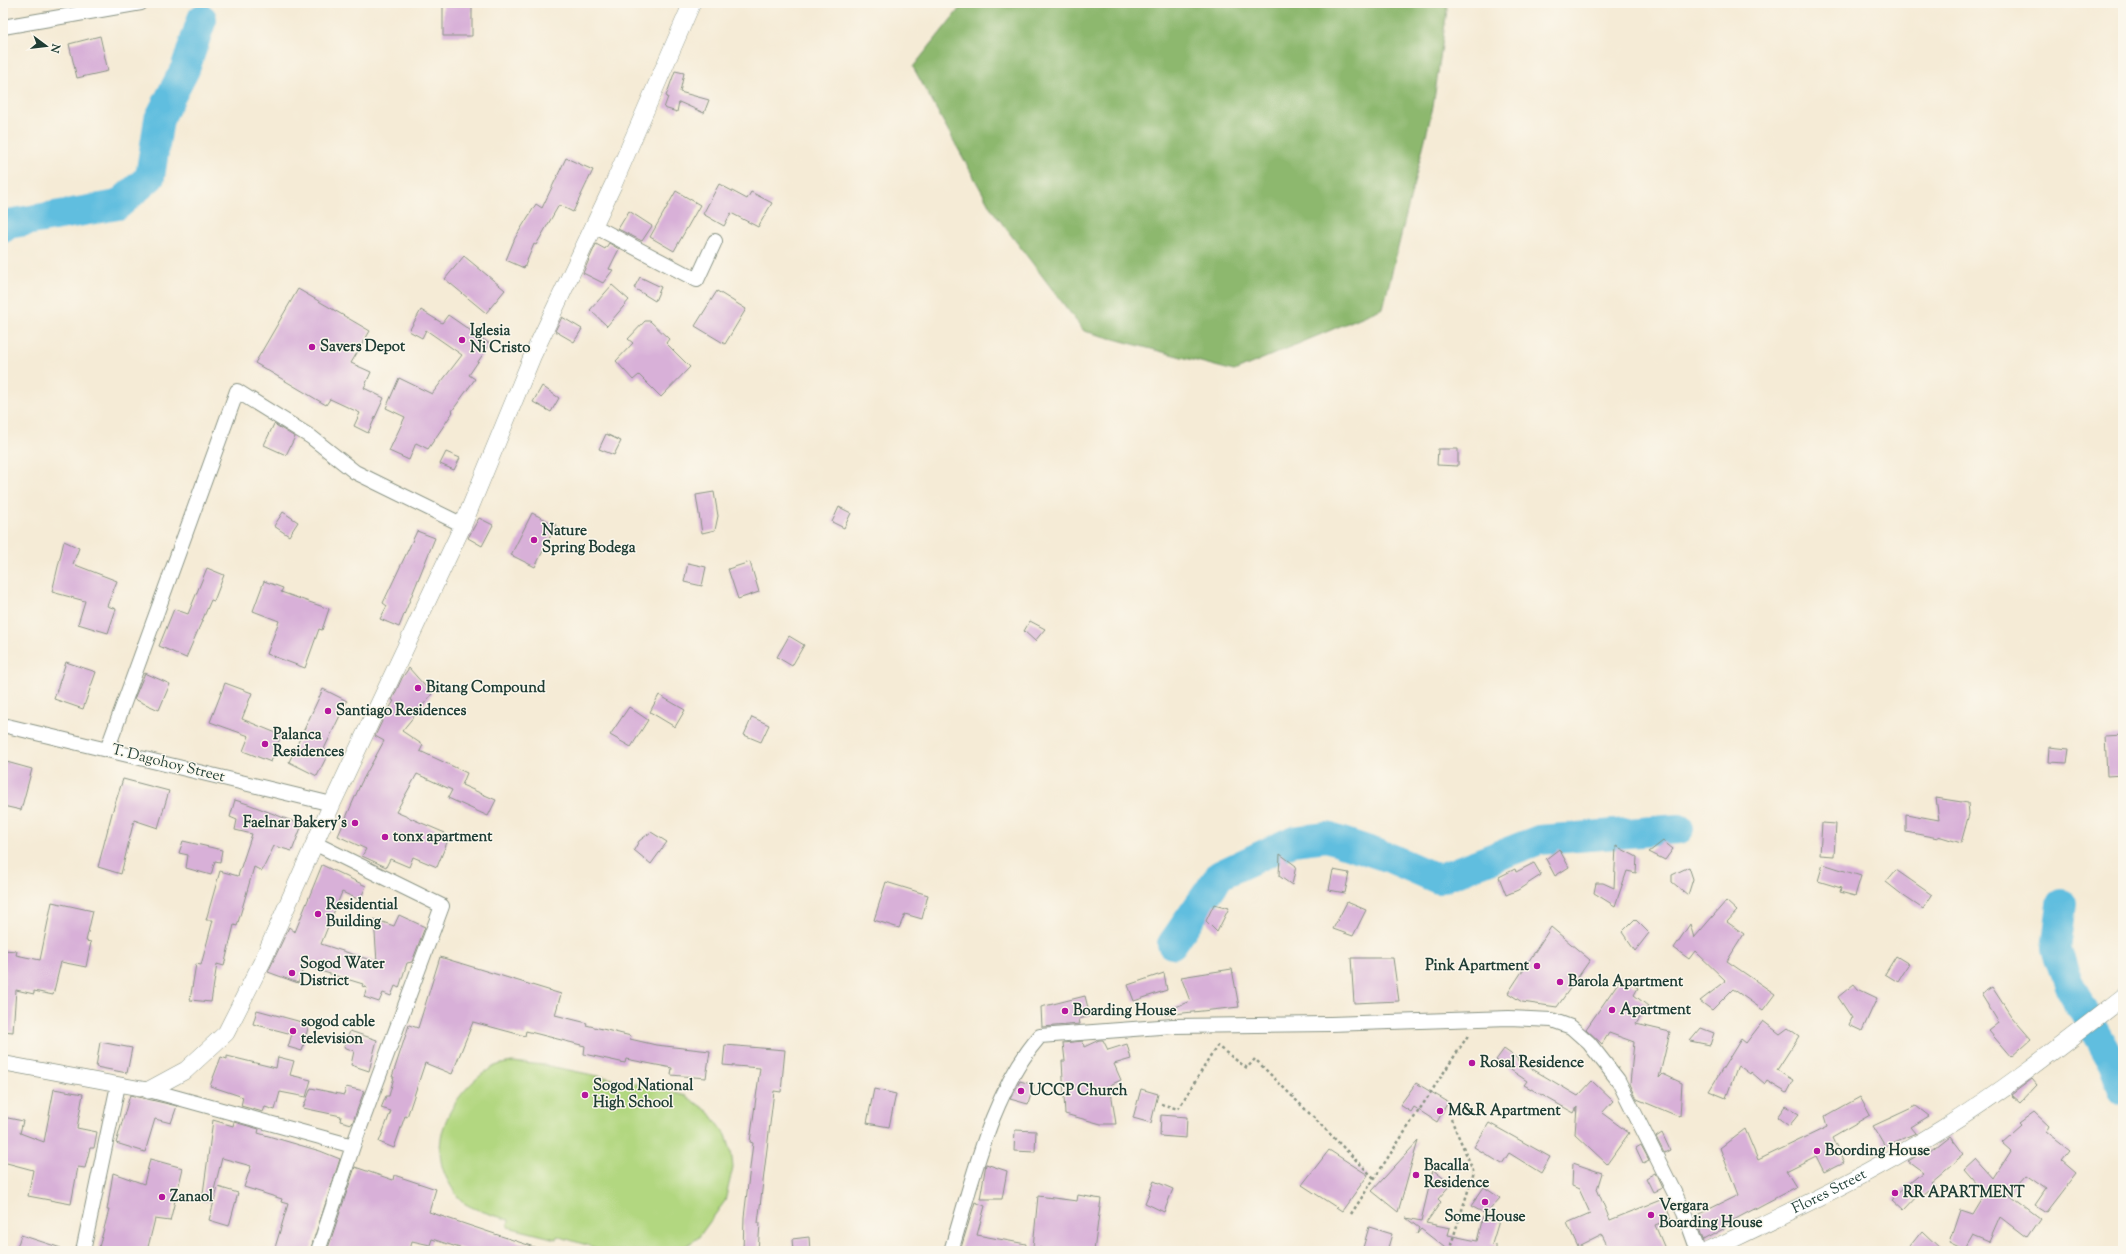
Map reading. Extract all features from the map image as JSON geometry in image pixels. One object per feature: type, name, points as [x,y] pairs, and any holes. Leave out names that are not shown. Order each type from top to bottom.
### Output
[{"type":"street","points":[[3,27],[90,7],[141,3]]},
{"type":"street","points":[[149,1090],[186,1070],[226,1033],[263,960],[314,843],[463,525],[532,357],[594,226],[692,3]]},
{"type":"street","points":[[594,226],[697,280],[715,241]]},
{"type":"street","points":[[107,750],[237,391],[311,437],[355,472],[463,525]]},
{"type":"street","name":"T. Dagohoy Street","points":[[3,725],[332,804]]},
{"type":"street","points":[[314,843],[442,906],[353,1146],[318,1251]]},
{"type":"street","name":"Flores Street","points":[[1708,1251],[1820,1196],[1942,1130],[2064,1043],[2123,997]]},
{"type":"street","points":[[950,1251],[995,1109],[1027,1050],[1040,1036],[1173,1026],[1330,1024],[1480,1019],[1552,1020],[1571,1027],[1589,1043],[1618,1080],[1684,1212],[1698,1251]]},
{"type":"street","points":[[3,1063],[149,1090],[353,1146]]},
{"type":"street","points":[[83,1251],[118,1085]]},
{"type":"path","points":[[1351,1214],[1480,1019]]},
{"type":"path","points":[[1161,1104],[1178,1110],[1217,1046],[1247,1068],[1255,1059],[1375,1179]]},
{"type":"path","points":[[1449,1251],[1474,1172],[1451,1119]]},
{"type":"green space","points":[[964,3],[1448,3],[1433,107],[1383,308],[1234,371],[1084,331],[992,210],[913,67]]},
{"type":"green space","points":[[512,1062],[544,1065],[652,1087],[686,1096],[709,1112],[726,1135],[731,1151],[733,1167],[725,1201],[698,1238],[676,1251],[606,1251],[557,1236],[556,1239],[508,1227],[509,1220],[486,1213],[461,1201],[448,1181],[442,1165],[440,1148],[442,1132],[448,1116],[468,1087],[481,1075],[495,1066]]},
{"type":"building","points":[[443,3],[472,3],[472,36],[443,36]]},
{"type":"building","points":[[100,36],[108,71],[77,78],[69,44]]},
{"type":"building","points":[[675,71],[684,73],[680,92],[709,100],[704,113],[679,102],[677,112],[664,108],[668,97],[666,96]]},
{"type":"building","points":[[566,158],[593,170],[573,212],[559,205],[536,245],[534,244],[524,268],[506,260],[515,238],[536,204],[542,208]]},
{"type":"building","points":[[719,184],[747,199],[751,192],[772,203],[758,227],[731,213],[724,226],[703,214]]},
{"type":"building","points":[[676,191],[700,205],[674,251],[650,237]]},
{"type":"building","points":[[629,211],[652,226],[642,241],[618,229]]},
{"type":"building","points":[[609,243],[619,249],[609,269],[613,270],[603,283],[583,273],[596,244],[605,249]]},
{"type":"building","points":[[464,256],[505,290],[486,313],[445,279]]},
{"type":"building","points":[[640,277],[661,287],[655,301],[634,288]]},
{"type":"building","points":[[612,285],[629,300],[607,326],[590,310]]},
{"type":"building","name":"Savers Depot","points":[[298,289],[370,331],[351,363],[371,372],[364,388],[384,398],[368,433],[354,426],[360,413],[330,399],[326,405],[255,363]]},
{"type":"building","points":[[717,291],[746,309],[725,344],[695,326]]},
{"type":"building","points":[[421,310],[442,323],[448,315],[490,344],[469,375],[475,379],[452,411],[453,412],[428,449],[416,443],[409,460],[389,451],[405,417],[386,408],[399,378],[432,394],[462,355],[426,330],[422,338],[409,331]]},
{"type":"building","points":[[562,317],[582,329],[574,342],[555,331]]},
{"type":"building","points":[[645,321],[650,321],[669,339],[666,343],[690,367],[661,397],[639,375],[633,380],[616,361],[633,343],[628,339]]},
{"type":"building","points":[[542,386],[559,398],[551,412],[533,402]]},
{"type":"building","points":[[274,424],[295,437],[286,455],[264,445]]},
{"type":"building","points":[[606,434],[621,441],[614,455],[599,449]]},
{"type":"building","points":[[1438,449],[1458,449],[1458,466],[1437,465]]},
{"type":"building","points":[[446,452],[460,458],[454,470],[440,464]]},
{"type":"building","points":[[714,492],[718,516],[715,530],[702,533],[696,495]]},
{"type":"building","points":[[839,507],[851,513],[844,528],[832,522]]},
{"type":"building","points":[[283,512],[298,522],[289,536],[274,526]]},
{"type":"building","name":"Nature Spring Bodega","points":[[532,513],[556,525],[535,567],[511,555]]},
{"type":"building","points":[[479,518],[493,525],[482,546],[468,538]]},
{"type":"building","points":[[417,531],[435,538],[399,627],[380,619],[387,606],[383,603]]},
{"type":"building","points":[[64,541],[79,548],[73,564],[117,581],[107,606],[116,609],[108,633],[78,624],[85,601],[52,592]]},
{"type":"building","points":[[750,562],[759,592],[738,599],[728,569]]},
{"type":"building","points":[[688,563],[706,567],[702,586],[684,582]]},
{"type":"building","points":[[207,568],[224,575],[214,601],[211,600],[186,658],[159,646],[174,609],[188,614]]},
{"type":"building","points":[[264,581],[283,588],[281,592],[329,609],[322,630],[319,629],[305,668],[267,654],[279,621],[253,611]]},
{"type":"building","points":[[1030,621],[1045,629],[1035,641],[1024,631]]},
{"type":"building","points":[[789,636],[804,645],[792,666],[777,657]]},
{"type":"building","points":[[66,662],[96,672],[83,709],[54,699]]},
{"type":"building","points":[[409,668],[432,694],[402,731],[423,745],[420,751],[467,773],[462,785],[496,800],[488,816],[448,798],[452,790],[417,774],[396,812],[445,833],[443,838],[448,840],[437,867],[413,857],[409,867],[390,859],[386,867],[362,856],[366,849],[338,836],[361,783],[384,741],[375,736],[385,715],[394,701],[392,700],[402,678]]},
{"type":"building","points":[[145,673],[170,684],[159,710],[134,699]]},
{"type":"building","points":[[225,683],[252,693],[242,719],[281,735],[271,762],[243,751],[249,736],[210,722]]},
{"type":"building","points":[[323,689],[347,701],[324,749],[329,752],[317,776],[289,762]]},
{"type":"building","points":[[659,695],[685,710],[675,727],[650,712]]},
{"type":"building","points":[[629,707],[648,720],[631,747],[610,735]]},
{"type":"building","points":[[752,717],[769,725],[761,742],[744,735]]},
{"type":"building","points":[[2123,735],[2123,775],[2107,776],[2105,736]]},
{"type":"building","points":[[2049,747],[2069,749],[2067,763],[2048,762]]},
{"type":"building","points":[[3,761],[32,769],[21,810],[3,806]]},
{"type":"building","points":[[123,779],[169,791],[158,828],[134,820],[121,874],[98,867],[112,813]]},
{"type":"building","points":[[1936,798],[1968,803],[1969,814],[1961,843],[1938,836],[1938,838],[1906,832],[1906,814],[1939,820]]},
{"type":"building","points":[[235,800],[302,825],[292,851],[274,846],[262,871],[254,867],[237,926],[234,925],[224,966],[217,964],[211,1002],[190,1000],[196,964],[201,965],[213,920],[206,920],[220,871],[238,876],[252,834],[235,830],[237,820],[230,817]]},
{"type":"building","points":[[1822,823],[1836,824],[1834,856],[1820,855]]},
{"type":"building","points":[[651,832],[667,842],[651,864],[634,850],[639,841]]},
{"type":"building","points":[[183,841],[222,850],[220,862],[215,861],[211,875],[186,868],[188,855],[179,853]]},
{"type":"building","points":[[1663,841],[1673,849],[1665,860],[1649,852]]},
{"type":"building","points":[[1616,846],[1637,857],[1636,873],[1627,871],[1615,906],[1594,893],[1596,883],[1603,883],[1614,888]]},
{"type":"building","points":[[1559,849],[1569,867],[1555,876],[1546,859]]},
{"type":"building","points":[[1280,854],[1296,866],[1292,885],[1279,876]]},
{"type":"building","points":[[1534,863],[1541,875],[1518,890],[1506,895],[1499,877],[1515,869],[1516,872]]},
{"type":"building","points":[[1823,864],[1861,876],[1855,896],[1840,892],[1841,888],[1818,881]]},
{"type":"building","points":[[322,865],[366,886],[360,900],[342,892],[321,944],[377,962],[374,919],[394,926],[399,915],[425,927],[412,962],[407,963],[399,988],[395,986],[391,996],[383,993],[379,1002],[364,997],[367,988],[362,986],[363,984],[304,966],[298,983],[268,972],[289,927],[295,932]]},
{"type":"building","points":[[1689,867],[1693,879],[1688,895],[1672,882],[1672,875]]},
{"type":"building","points":[[1333,870],[1349,873],[1345,893],[1329,890]]},
{"type":"building","points":[[1896,870],[1932,895],[1923,909],[1886,882]]},
{"type":"building","points":[[886,882],[928,895],[922,919],[905,914],[899,928],[874,920]]},
{"type":"building","points":[[1726,901],[1737,911],[1727,922],[1744,934],[1727,961],[1775,994],[1763,1010],[1733,989],[1712,1010],[1700,1001],[1726,981],[1695,951],[1689,959],[1674,948],[1690,924],[1694,938]]},
{"type":"building","points":[[52,902],[93,911],[86,941],[91,942],[86,967],[61,962],[53,995],[34,991],[34,994],[16,990],[13,1032],[3,1031],[5,969],[3,969],[3,950],[17,951],[16,955],[40,960]]},
{"type":"building","points":[[1347,902],[1366,910],[1353,936],[1333,929]]},
{"type":"building","points":[[1214,904],[1229,908],[1217,932],[1206,921]]},
{"type":"building","points":[[1635,919],[1649,933],[1635,951],[1622,932]]},
{"type":"building","points":[[1551,927],[1590,960],[1557,1007],[1522,1002],[1508,993]]},
{"type":"building","points":[[1896,956],[1909,964],[1898,982],[1885,974]]},
{"type":"building","points":[[440,957],[561,994],[555,1015],[587,1023],[586,1025],[631,1036],[630,1039],[656,1045],[710,1051],[706,1078],[671,1075],[672,1068],[626,1059],[625,1063],[584,1054],[585,1046],[526,1031],[525,1036],[473,1022],[452,1074],[425,1063],[407,1117],[405,1116],[394,1148],[379,1142],[391,1111],[381,1108],[386,1096],[389,1096],[394,1077],[392,1077],[409,1025],[418,1028]]},
{"type":"building","points":[[1351,958],[1393,958],[1399,1001],[1354,1003]]},
{"type":"building","points":[[1232,969],[1239,1007],[1165,1015],[1164,1012],[1190,1001],[1181,977]]},
{"type":"building","points":[[1164,973],[1167,990],[1134,1001],[1128,985]]},
{"type":"building","points":[[1622,977],[1638,988],[1634,995],[1648,1006],[1636,1024],[1670,1032],[1659,1078],[1663,1074],[1682,1083],[1680,1117],[1637,1099],[1630,1084],[1634,1042],[1609,1033],[1602,1044],[1586,1029]]},
{"type":"building","points":[[1854,984],[1858,989],[1877,998],[1862,1031],[1849,1025],[1852,1018],[1838,997]]},
{"type":"building","points":[[1992,987],[2011,1016],[2031,1039],[2011,1057],[1989,1031],[1999,1023],[1981,994]]},
{"type":"building","name":"Boarding House","points":[[1085,996],[1090,1016],[1079,1019],[1080,1024],[1042,1027],[1041,1007]]},
{"type":"building","name":"sogod cable television","points":[[257,1010],[309,1024],[302,1051],[288,1047],[292,1034],[253,1024]]},
{"type":"building","points":[[1763,1021],[1780,1034],[1788,1028],[1799,1036],[1777,1070],[1794,1080],[1787,1093],[1767,1081],[1765,1084],[1751,1072],[1750,1074],[1738,1065],[1726,1098],[1709,1091],[1741,1039],[1746,1043]]},
{"type":"building","points":[[1701,1028],[1714,1033],[1710,1045],[1690,1041]]},
{"type":"building","points":[[350,1031],[377,1040],[369,1071],[351,1065],[354,1051],[344,1047]]},
{"type":"building","points":[[1099,1040],[1103,1040],[1108,1050],[1127,1044],[1131,1059],[1114,1064],[1121,1080],[1110,1085],[1116,1124],[1101,1124],[1065,1114],[1062,1061],[1065,1061],[1063,1043],[1083,1041],[1084,1047]]},
{"type":"building","points":[[100,1042],[132,1048],[127,1073],[96,1067]]},
{"type":"building","points":[[725,1045],[785,1050],[781,1092],[774,1091],[758,1223],[760,1223],[758,1251],[743,1251],[744,1217],[753,1143],[750,1142],[760,1068],[723,1065]]},
{"type":"building","points":[[1504,1049],[1518,1059],[1517,1060],[1578,1096],[1592,1081],[1613,1101],[1602,1113],[1629,1133],[1607,1164],[1575,1134],[1577,1107],[1574,1113],[1524,1085],[1527,1081],[1496,1060]]},
{"type":"building","points":[[227,1056],[276,1068],[278,1057],[294,1061],[290,1075],[311,1080],[306,1097],[280,1092],[275,1110],[265,1107],[263,1112],[241,1106],[243,1097],[210,1086],[221,1057],[227,1059]]},
{"type":"building","points":[[2032,1079],[2037,1085],[2020,1103],[2011,1095]]},
{"type":"building","name":"UCCP Church","points":[[1020,1081],[1034,1085],[1028,1104],[1010,1099]]},
{"type":"building","points":[[1416,1083],[1448,1102],[1437,1122],[1414,1107],[1411,1112],[1400,1105]]},
{"type":"building","points":[[346,1087],[364,1091],[352,1124],[340,1121],[341,1116],[303,1108],[311,1088],[344,1095]]},
{"type":"building","points":[[54,1089],[83,1094],[77,1128],[97,1132],[94,1148],[90,1148],[85,1168],[78,1167],[71,1204],[28,1196],[33,1170],[3,1162],[3,1117],[23,1121],[20,1133],[44,1142]]},
{"type":"building","points":[[874,1089],[896,1094],[889,1127],[867,1123]]},
{"type":"building","points":[[1141,1089],[1158,1094],[1151,1123],[1133,1118]]},
{"type":"building","points":[[130,1095],[177,1106],[171,1123],[155,1119],[145,1152],[116,1143]]},
{"type":"building","points":[[1860,1097],[1870,1115],[1832,1137],[1844,1162],[1824,1172],[1816,1156],[1786,1171],[1796,1187],[1726,1224],[1727,1227],[1703,1240],[1695,1216],[1738,1195],[1720,1148],[1745,1129],[1758,1160],[1827,1127],[1824,1117]]},
{"type":"building","points":[[1785,1106],[1799,1114],[1789,1126],[1777,1117]]},
{"type":"building","points":[[1916,1106],[1929,1116],[1911,1127],[1916,1133],[1885,1146],[1873,1126]]},
{"type":"building","points":[[2034,1112],[2049,1126],[2046,1132],[2070,1151],[2062,1161],[2076,1173],[2046,1212],[2035,1205],[2046,1189],[2026,1175],[2008,1195],[2040,1219],[2027,1238],[2001,1218],[1990,1243],[1973,1236],[1965,1250],[1949,1242],[1960,1209],[1972,1213],[1984,1193],[1965,1171],[1977,1160],[1993,1178],[2011,1150],[2002,1142],[2021,1125],[2019,1123]]},
{"type":"building","points":[[1161,1115],[1187,1117],[1186,1138],[1160,1136]]},
{"type":"building","points":[[213,1120],[233,1126],[234,1122],[259,1129],[258,1133],[320,1151],[340,1159],[310,1251],[274,1251],[288,1204],[281,1202],[282,1199],[244,1187],[251,1166],[222,1158],[211,1202],[202,1201]]},
{"type":"building","points":[[1489,1123],[1550,1157],[1541,1173],[1509,1153],[1502,1164],[1474,1147]]},
{"type":"building","points":[[1015,1130],[1036,1131],[1035,1152],[1014,1151]]},
{"type":"building","points":[[1662,1133],[1670,1150],[1664,1153],[1656,1137]]},
{"type":"building","points":[[1950,1136],[1964,1154],[1931,1182],[1935,1186],[1923,1196],[1920,1192],[1904,1209],[1892,1198],[1923,1172],[1908,1161],[1929,1149],[1931,1151]]},
{"type":"building","points":[[1418,1141],[1398,1212],[1372,1191]]},
{"type":"building","points":[[1641,1145],[1649,1160],[1643,1163],[1636,1148]]},
{"type":"building","points":[[1329,1150],[1368,1175],[1342,1211],[1302,1185]]},
{"type":"building","points":[[150,1159],[183,1168],[170,1221],[155,1219],[147,1251],[98,1251],[109,1210],[107,1210],[113,1173],[144,1184]]},
{"type":"building","points":[[1573,1163],[1602,1173],[1597,1189],[1610,1220],[1663,1199],[1671,1219],[1655,1225],[1666,1251],[1610,1251],[1602,1235],[1578,1247],[1567,1223],[1590,1213],[1579,1189],[1572,1186]]},
{"type":"building","points":[[986,1164],[1007,1171],[1002,1199],[980,1199]]},
{"type":"building","points":[[355,1167],[393,1180],[394,1175],[436,1189],[429,1212],[537,1248],[537,1251],[469,1251],[432,1239],[430,1245],[412,1241],[410,1251],[327,1251]]},
{"type":"building","points":[[1433,1170],[1451,1184],[1438,1199],[1441,1202],[1426,1223],[1450,1228],[1448,1235],[1477,1241],[1483,1217],[1499,1221],[1492,1244],[1496,1245],[1496,1251],[1449,1251],[1421,1229],[1417,1234],[1419,1228],[1406,1218],[1421,1221]]},
{"type":"building","points":[[1655,1173],[1662,1188],[1653,1192],[1646,1178]]},
{"type":"building","points":[[1154,1181],[1173,1189],[1164,1212],[1145,1203]]},
{"type":"building","points":[[218,1187],[238,1193],[229,1226],[209,1220]]},
{"type":"building","name":"Some House","points":[[1484,1187],[1500,1198],[1486,1214],[1471,1206]]},
{"type":"building","points":[[1078,1195],[1101,1199],[1094,1251],[1057,1251],[1033,1247],[1038,1196],[1077,1201]]},
{"type":"building","points":[[975,1202],[985,1206],[977,1235],[1026,1244],[1025,1251],[960,1251]]},
{"type":"building","points":[[1369,1227],[1392,1234],[1387,1251],[1362,1251]]},
{"type":"building","points":[[1922,1231],[1943,1251],[1906,1251]]},
{"type":"building","points":[[21,1235],[61,1248],[60,1251],[16,1251]]},
{"type":"building","points":[[809,1237],[810,1251],[793,1251],[792,1239]]},
{"type":"waterway","points":[[3,228],[8,224],[118,205],[150,177],[159,119],[185,69],[202,19]]},
{"type":"waterway","points":[[1172,944],[1220,875],[1292,841],[1327,837],[1390,858],[1438,879],[1539,840],[1679,829]]},
{"type":"waterway","points":[[2062,904],[2056,949],[2070,987],[2113,1063],[2123,1090]]},
{"type":"place","name":"Iglesia Ni Cristo","points":[[462,340]]},
{"type":"place","name":"Savers Depot","points":[[312,347]]},
{"type":"place","name":"Nature Spring Bodega","points":[[534,540]]},
{"type":"place","name":"Bitang Compound","points":[[418,688]]},
{"type":"place","name":"Santiago Residences","points":[[328,711]]},
{"type":"place","name":"Palanca Residences","points":[[265,744]]},
{"type":"place","name":"Faelnar Bakery's","points":[[355,823]]},
{"type":"place","name":"tonx apartment","points":[[385,837]]},
{"type":"place","name":"Residential Building","points":[[318,914]]},
{"type":"place","name":"Pink Apartment","points":[[1537,966]]},
{"type":"place","name":"Sogod Water District","points":[[292,973]]},
{"type":"place","name":"Barola Apartment","points":[[1560,982]]},
{"type":"place","name":"Apartment","points":[[1612,1010]]},
{"type":"place","name":"Boarding House","points":[[1065,1011]]},
{"type":"place","name":"sogod cable television","points":[[293,1031]]},
{"type":"place","name":"Rosal Residence","points":[[1472,1063]]},
{"type":"place","name":"UCCP Church","points":[[1021,1091]]},
{"type":"place","name":"Sogod National High School","points":[[585,1095]]},
{"type":"place","name":"M&R Apartment","points":[[1440,1111]]},
{"type":"place","name":"Boording House","points":[[1817,1151]]},
{"type":"place","name":"Bacalla Residence","points":[[1416,1175]]},
{"type":"place","name":"RR APARTMENT","points":[[1895,1193]]},
{"type":"place","name":"Zanaol","points":[[162,1197]]},
{"type":"place","name":"Some House","points":[[1485,1202]]},
{"type":"place","name":"Vergara Boarding House","points":[[1651,1215]]}]
